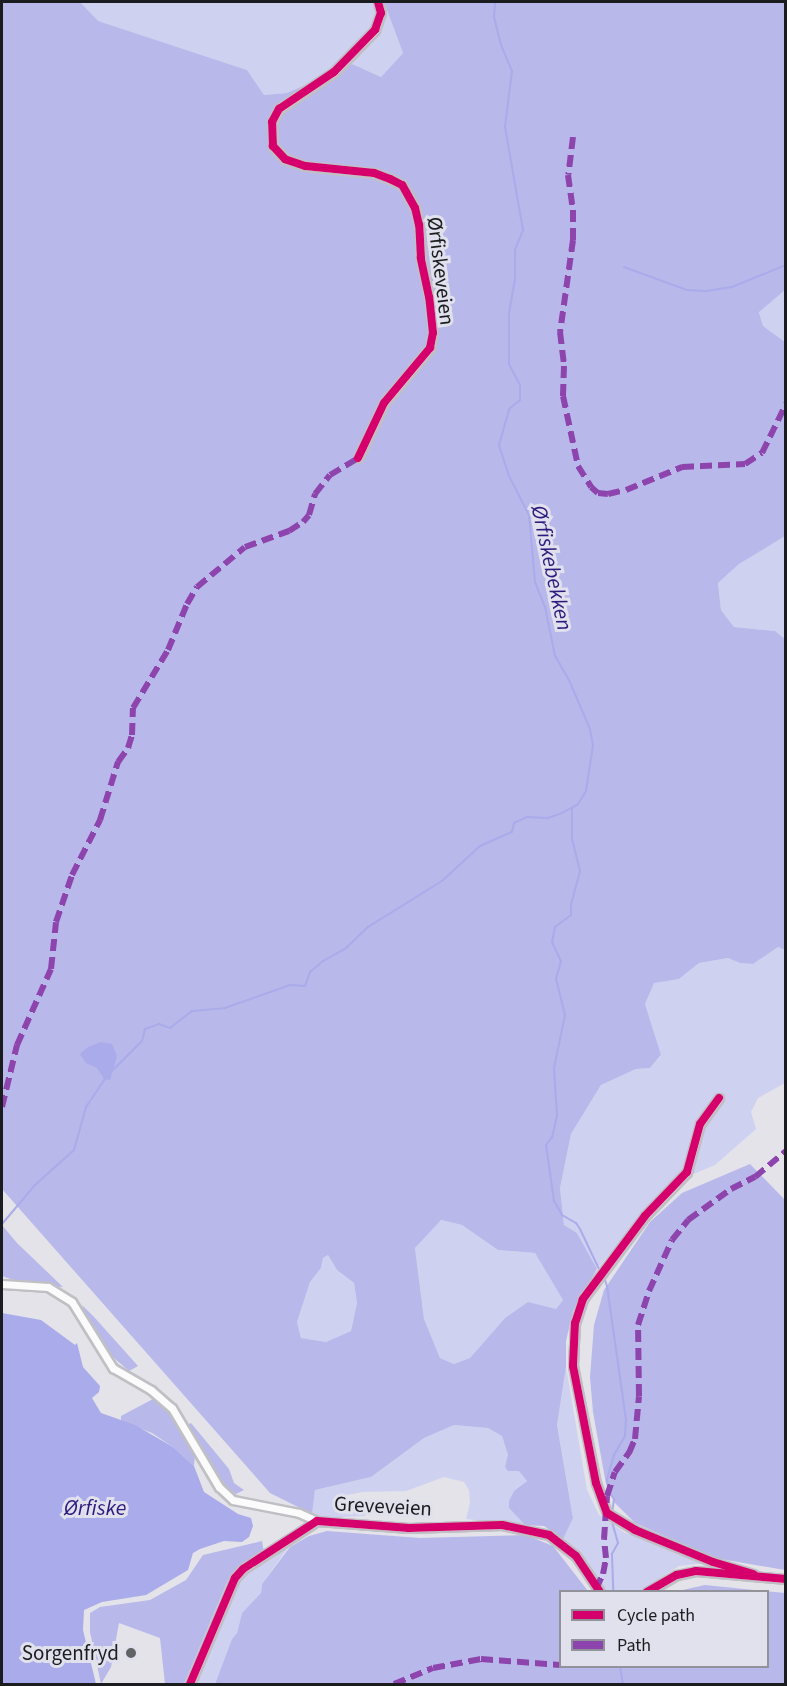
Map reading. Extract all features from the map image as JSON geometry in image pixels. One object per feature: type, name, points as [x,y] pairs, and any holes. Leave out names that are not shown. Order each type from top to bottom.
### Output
[{"type":"street","name":"Ørfiskeveien","points":[[358,458],[384,403],[430,348],[433,333],[415,208],[402,185],[390,179],[374,173],[305,166],[285,159],[273,146],[272,122],[279,109],[334,72],[375,30],[381,13],[378,2]]},
{"type":"street","points":[[719,1098],[700,1124],[687,1172],[645,1216],[583,1299],[575,1323],[573,1366],[596,1484],[603,1507],[617,1521],[634,1530],[713,1562],[753,1574]]},
{"type":"street","points":[[2,1284],[48,1287],[72,1302],[113,1368],[151,1390],[172,1408],[219,1487],[233,1500],[299,1513],[317,1521]]},
{"type":"street","name":"Greveveien","points":[[190,1684],[235,1578],[243,1569],[317,1521],[409,1528],[502,1525],[549,1535],[576,1556],[599,1590]]},
{"type":"street","points":[[651,1590],[688,1572],[753,1574],[786,1579]]},
{"type":"shaded area","points":[[2,2],[80,2],[98,21],[247,70],[264,95],[287,93],[352,64],[381,77],[403,53],[384,2],[785,2],[785,290],[759,312],[763,326],[785,342],[785,536],[739,564],[718,583],[721,610],[734,627],[775,631],[785,639],[785,950],[778,947],[753,964],[740,963],[728,958],[699,963],[679,979],[654,983],[645,1004],[661,1055],[650,1068],[636,1069],[601,1085],[571,1134],[560,1188],[564,1225],[577,1233],[597,1269],[573,1311],[566,1341],[566,1367],[557,1425],[573,1518],[563,1539],[544,1526],[525,1525],[509,1508],[509,1501],[514,1491],[527,1481],[519,1471],[508,1471],[505,1467],[508,1455],[502,1436],[488,1428],[454,1425],[424,1438],[371,1477],[315,1490],[312,1514],[270,1493],[2,1189]],"holes":[[[441,1220],[462,1225],[498,1250],[535,1253],[563,1300],[556,1309],[528,1302],[505,1318],[470,1358],[454,1364],[440,1358],[424,1319],[415,1248]],[[328,1255],[337,1270],[354,1283],[357,1303],[351,1331],[326,1342],[301,1338],[297,1322],[310,1282],[321,1268],[323,1258]]]},
{"type":"shaded area","points":[[80,2],[384,2],[403,53],[381,77],[352,64],[287,93],[264,95],[247,70],[97,21]]},
{"type":"shaded area","points":[[785,290],[785,342],[763,326],[759,311]]},
{"type":"shaded area","points":[[784,535],[785,639],[775,631],[734,627],[721,610],[718,583],[739,564]]},
{"type":"shaded area","points":[[778,947],[785,950],[785,1083],[758,1098],[751,1112],[756,1129],[715,1165],[667,1185],[597,1269],[577,1233],[564,1225],[560,1188],[571,1134],[601,1085],[636,1069],[650,1068],[661,1056],[645,1004],[654,982],[679,979],[699,963],[728,958],[740,963],[753,964]]},
{"type":"shaded area","points":[[750,1164],[785,1200],[785,1570],[715,1558],[635,1523],[615,1503],[606,1484],[593,1412],[590,1377],[594,1325],[604,1290],[650,1222],[682,1193]]},
{"type":"shaded area","points":[[440,1220],[462,1225],[498,1250],[535,1253],[563,1300],[556,1309],[505,1318],[470,1358],[454,1364],[440,1358],[424,1319],[415,1248]]},
{"type":"shaded area","points":[[2,1225],[17,1243],[63,1287],[25,1284],[2,1276]]},
{"type":"shaded area","points":[[328,1255],[337,1270],[354,1283],[357,1303],[351,1331],[326,1342],[301,1338],[297,1322],[310,1282],[321,1268],[323,1258]]},
{"type":"shaded area","points":[[82,1305],[138,1366],[129,1371],[106,1351],[91,1328]]},
{"type":"shaded area","points":[[566,1367],[587,1490],[599,1515],[625,1533],[722,1561],[679,1566],[642,1590],[606,1590],[563,1539],[573,1517],[557,1425]]},
{"type":"shaded area","points":[[153,1399],[167,1410],[182,1433],[195,1456],[194,1466],[173,1447],[152,1433],[121,1421],[121,1416]]},
{"type":"shaded area","points":[[191,1423],[229,1469],[234,1483],[244,1490],[236,1494],[225,1486],[187,1425]]},
{"type":"shaded area","points":[[454,1425],[488,1428],[502,1436],[508,1455],[508,1471],[519,1470],[527,1481],[514,1491],[510,1509],[525,1525],[466,1519],[470,1503],[469,1490],[464,1482],[444,1477],[406,1491],[363,1492],[346,1495],[345,1502],[351,1507],[366,1511],[365,1516],[324,1518],[312,1514],[315,1490],[371,1477],[424,1438]]},
{"type":"shaded area","points":[[327,1531],[420,1538],[526,1535],[553,1546],[587,1590],[559,1590],[559,1668],[769,1668],[769,1591],[785,1593],[785,1684],[215,1684],[232,1639],[237,1633],[242,1613],[261,1593],[262,1584],[290,1547],[309,1536]]},
{"type":"shaded area","points":[[262,1541],[264,1553],[228,1580],[184,1684],[165,1684],[160,1638],[119,1623],[111,1667],[101,1684],[90,1632],[90,1613],[100,1607],[150,1600],[186,1580],[203,1555]]},
{"type":"shaded area","points":[[292,1542],[262,1584],[261,1593],[242,1613],[237,1633],[232,1639],[215,1684],[194,1684],[231,1595],[240,1579]]},
{"type":"shaded area","points":[[705,1585],[755,1590],[682,1590]]},
{"type":"water","points":[[101,1042],[112,1044],[117,1056],[110,1080],[104,1079],[97,1068],[86,1063],[80,1054],[88,1047]]},
{"type":"water","name":"Ørfiske","points":[[2,1313],[41,1320],[75,1345],[77,1343],[83,1367],[100,1386],[99,1392],[92,1398],[101,1413],[135,1425],[173,1447],[194,1466],[204,1492],[238,1514],[251,1518],[253,1526],[249,1537],[242,1542],[224,1541],[200,1549],[193,1553],[188,1570],[146,1595],[102,1602],[84,1610],[83,1630],[96,1684],[2,1684]]},
{"type":"waterway","name":"Ørfiskebekken","points":[[112,1071],[142,1041],[145,1029],[159,1024],[170,1028],[192,1011],[225,1008],[290,985],[305,986],[310,972],[323,961],[346,948],[368,927],[442,881],[480,846],[512,832],[514,823],[527,817],[548,818],[562,813],[578,804],[586,791],[593,745],[590,729],[569,680],[555,656],[545,607],[535,582],[529,515],[509,476],[499,445],[509,409],[520,400],[520,385],[509,364],[509,313],[515,280],[515,250],[523,230],[505,127],[512,71],[501,45],[494,17],[495,2]]},
{"type":"waterway","points":[[624,267],[687,290],[706,291],[732,287],[786,265]]},
{"type":"waterway","points":[[572,808],[572,839],[580,871],[571,905],[571,915],[555,927],[552,942],[561,961],[556,979],[565,1015],[554,1068],[557,1116],[552,1137],[546,1145],[554,1201],[562,1215],[576,1223],[580,1229],[599,1269]]},
{"type":"waterway","name":"Ørfiskebekken","points":[[2,1224],[35,1185],[74,1150],[86,1107],[106,1077]]},
{"type":"waterway","points":[[604,1277],[626,1420],[625,1436],[614,1455],[607,1479],[609,1492],[614,1499],[612,1513]]},
{"type":"waterway","points":[[612,1522],[618,1543],[612,1554],[613,1590]]},
{"type":"waterway","points":[[620,1668],[623,1684]]},
{"type":"marked path","points":[[573,137],[568,175],[573,210],[573,240],[560,332],[564,366],[563,396],[578,466],[591,487],[598,493],[608,494],[626,490],[682,467],[745,464],[762,453],[786,404]]},
{"type":"marked path","points":[[2,1107],[17,1045],[51,969],[56,922],[72,875],[100,820],[118,762],[128,748],[132,735],[133,708],[168,650],[187,604],[197,587],[245,547],[289,531],[303,522],[309,515],[315,494],[330,475],[358,458]]},
{"type":"marked path","points":[[596,1589],[603,1574],[606,1558],[604,1539],[607,1496],[615,1472],[629,1453],[635,1439],[639,1396],[638,1325],[649,1291],[672,1240],[688,1220],[731,1189],[755,1177],[786,1151]]},
{"type":"marked path","points":[[394,1684],[433,1668],[481,1659],[559,1665]]},
{"type":"cycle path","points":[[358,458],[384,403],[430,348],[433,333],[415,208],[402,185],[390,179],[374,173],[305,166],[285,159],[273,146],[272,122],[279,109],[334,72],[375,30],[381,13],[378,2]]},
{"type":"cycle path","points":[[719,1098],[700,1124],[687,1172],[645,1216],[583,1299],[575,1323],[573,1366],[596,1483],[607,1513],[635,1530],[713,1562],[753,1574]]},
{"type":"cycle path","points":[[190,1684],[235,1578],[243,1569],[317,1521],[409,1528],[502,1525],[549,1535],[576,1556],[599,1590]]},
{"type":"cycle path","points":[[651,1590],[677,1575],[696,1571],[786,1579]]},
{"type":"place","name":"Sorgenfryd","points":[[131,1653]]}]
